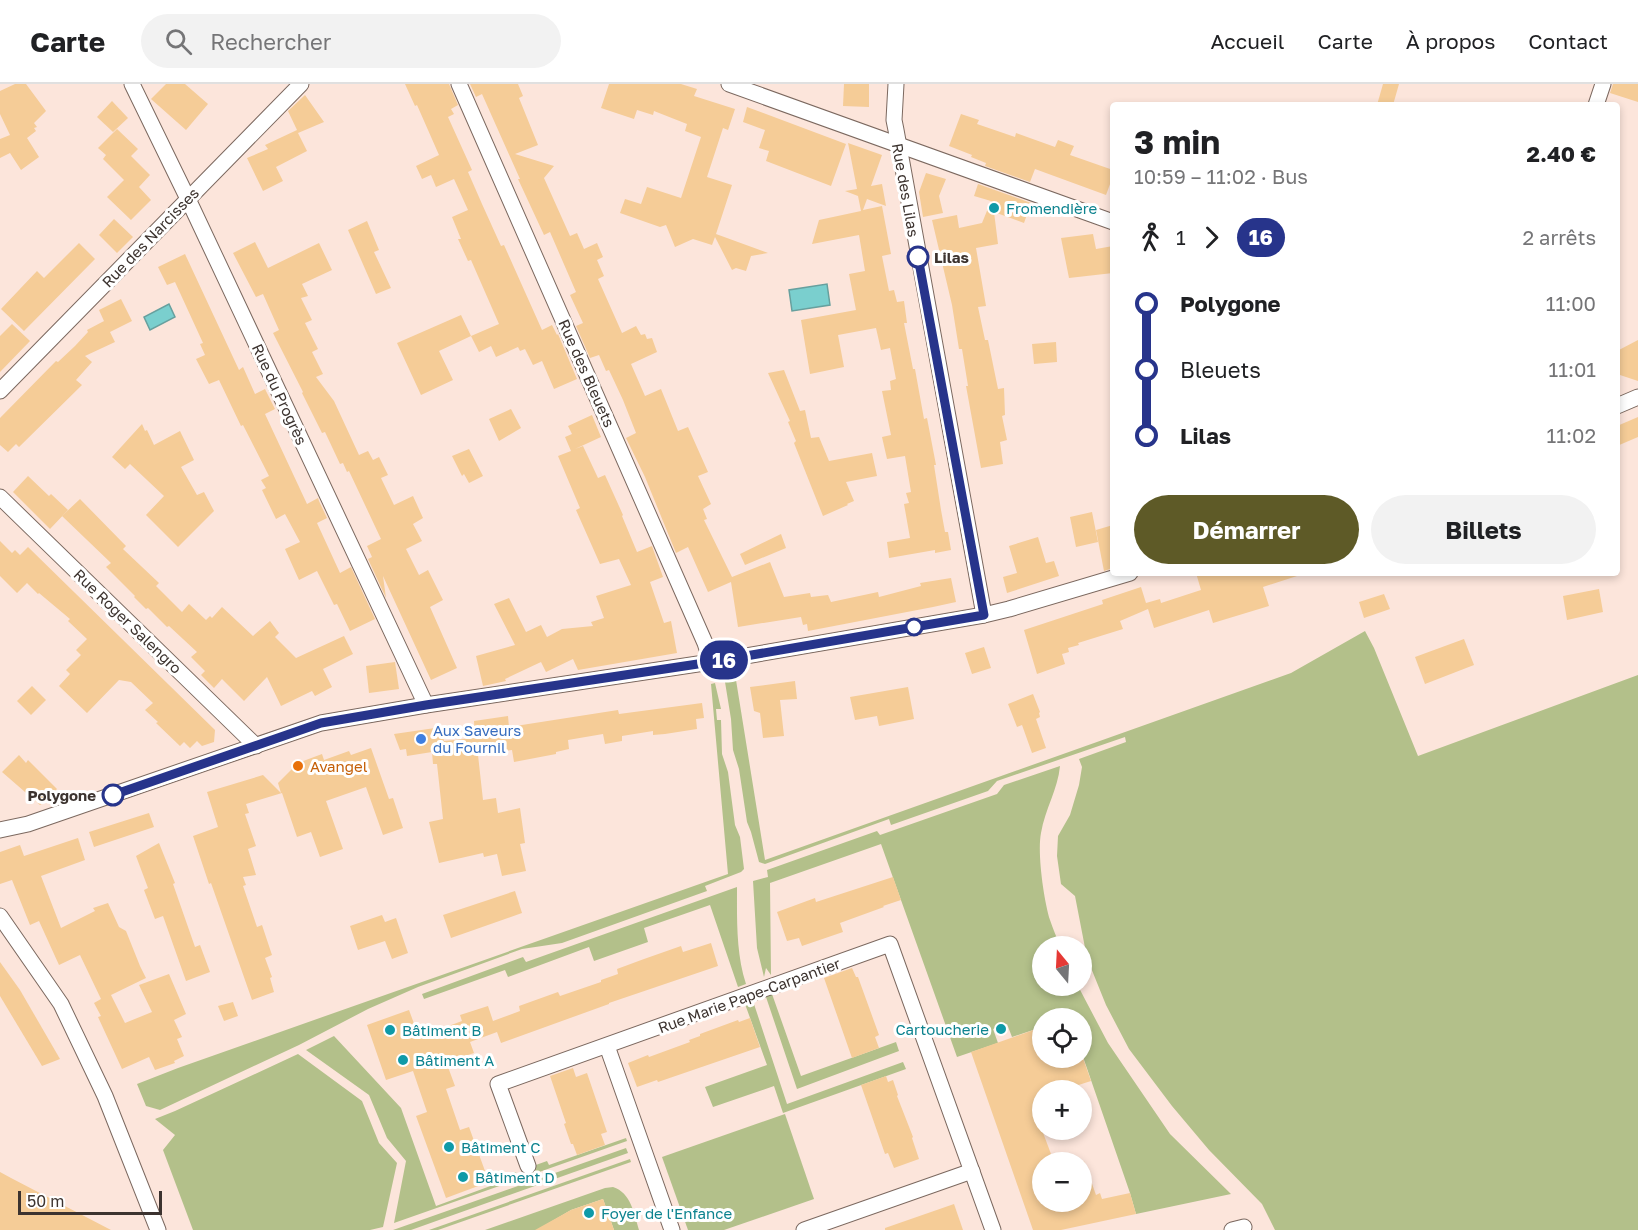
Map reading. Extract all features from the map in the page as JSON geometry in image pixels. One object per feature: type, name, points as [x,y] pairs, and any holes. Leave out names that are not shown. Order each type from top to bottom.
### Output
[{"type":"street","name":"Rue du Progrès","points":[[132,84],[426,705]]},
{"type":"street","name":"Rue des Narcisses","points":[[0,391],[301,84]]},
{"type":"street","name":"Rue des Bleuets","points":[[459,84],[705,643],[711,662]]},
{"type":"street","points":[[729,84],[1110,221]]},
{"type":"street","name":"Rue des Lilas","points":[[896,84],[894,120],[984,615]]},
{"type":"street","points":[[1597,102],[1602,84]]},
{"type":"street","points":[[1620,405],[1638,397]]},
{"type":"street","name":"Rue Roger Salengro","points":[[0,497],[256,746]]},
{"type":"street","points":[[0,830],[28,824],[321,723],[711,662],[984,615],[1120,576]]},
{"type":"street","points":[[0,916],[61,1004],[105,1096],[158,1230]]},
{"type":"street","name":"Rue Marie Pape-Carpantier","points":[[528,1166],[498,1084],[890,944],[972,1171]]},
{"type":"street","points":[[607,1046],[672,1230]]},
{"type":"street","points":[[804,1230],[972,1171],[993,1230]]},
{"type":"green space","points":[[1365,631],[1418,756],[1638,675],[1638,1230],[1275,1230],[1262,1204],[1209,1150],[1129,1049],[1106,1005],[1092,970],[1092,936],[1083,936],[1075,896],[1061,884],[1057,856],[1058,836],[1070,815],[1079,785],[1082,767],[1079,759],[1126,742],[1125,737],[997,781],[988,791],[891,825],[889,819],[765,864],[759,862],[747,822],[739,769],[733,750],[725,682],[736,680],[765,860],[1291,673]]},
{"type":"green space","points":[[715,683],[721,709],[716,709],[717,720],[721,720],[722,754],[728,772],[735,825],[740,837],[744,869],[741,872],[705,886],[707,891],[562,943],[522,949],[418,987],[160,1110],[146,1106],[137,1084],[728,874],[711,684]]},
{"type":"green space","points":[[1060,766],[1040,842],[1042,877],[1048,912],[1056,936],[1032,936],[1032,996],[1083,996],[1090,1008],[1032,1008],[1032,1030],[1012,1037],[1007,1024],[993,1029],[998,1043],[957,1057],[881,844],[770,883],[771,975],[766,968],[764,977],[757,948],[753,881],[768,877],[767,870],[877,831],[880,835],[997,794],[1004,785]]},
{"type":"green space","points":[[737,887],[739,948],[746,984],[738,987],[710,905],[644,928],[648,942],[594,961],[589,947],[508,977],[505,970],[424,999],[422,994],[523,957],[526,962]]},
{"type":"green space","points":[[772,994],[801,1076],[896,1042],[899,1051],[797,1089],[766,997]]},
{"type":"green space","points":[[753,1001],[787,1104],[903,1062],[906,1069],[783,1113],[774,1086],[713,1107],[705,1087],[767,1065],[745,1004]]},
{"type":"green space","points":[[1092,1013],[1108,1043],[1170,1134],[1231,1194],[1136,1214],[1087,1068],[1092,1068]]},
{"type":"green space","points":[[334,1036],[401,1108],[436,1206],[504,1181],[502,1177],[516,1172],[517,1176],[534,1170],[533,1166],[547,1161],[549,1165],[626,1138],[627,1141],[394,1223],[406,1161],[387,1138],[369,1095],[306,1050]]},
{"type":"green space","points":[[298,1054],[362,1101],[379,1143],[397,1163],[383,1227],[370,1230],[193,1230],[163,1150],[175,1135],[155,1119]]},
{"type":"green space","points":[[785,1114],[814,1199],[724,1230],[688,1230],[662,1157]]},
{"type":"green space","points":[[626,1148],[628,1153],[411,1230],[393,1230]]},
{"type":"green space","points":[[630,1159],[631,1162],[438,1230],[429,1230]]},
{"type":"green space","points":[[613,1187],[628,1199],[639,1230],[614,1230],[603,1199],[571,1210],[537,1230],[485,1230],[605,1188]]},
{"type":"water","points":[[827,284],[830,305],[792,311],[789,290]]},
{"type":"water","points":[[169,304],[175,317],[150,330],[144,317]]},
{"type":"building","points":[[15,84],[26,84],[46,111],[34,123],[37,127],[34,128],[36,131],[27,138],[39,157],[21,170],[10,153],[0,158],[0,139],[10,135],[0,114],[0,91]]},
{"type":"building","points":[[166,84],[185,84],[208,104],[186,130],[151,99]]},
{"type":"building","points":[[405,84],[449,84],[458,105],[451,109],[454,114],[448,117],[472,170],[468,172],[542,330],[552,325],[577,379],[554,389],[542,361],[533,365],[525,349],[520,351],[518,347],[496,357],[491,346],[479,352],[471,336],[499,324],[471,260],[468,261],[458,239],[461,239],[452,217],[468,210],[454,179],[436,187],[431,175],[422,179],[416,166],[439,155]]},
{"type":"building","points":[[470,84],[518,84],[523,96],[519,98],[538,145],[515,154],[554,166],[544,178],[570,236],[577,233],[584,249],[597,243],[603,257],[597,260],[604,276],[598,279],[622,333],[636,326],[641,335],[645,334],[647,339],[652,338],[657,352],[631,364],[645,396],[661,389],[678,431],[688,427],[708,472],[698,476],[711,504],[703,509],[707,519],[704,520],[732,577],[770,562],[784,597],[810,593],[811,597],[828,595],[831,602],[878,592],[879,597],[921,586],[920,583],[951,578],[956,602],[808,631],[807,624],[803,625],[801,617],[738,627],[731,582],[708,592],[688,547],[676,553],[645,477],[626,438],[636,433],[623,400],[599,355],[590,358],[576,326],[583,323],[570,295],[576,292],[550,232],[544,235],[482,94],[476,97]]},
{"type":"building","points":[[609,84],[681,84],[697,89],[694,96],[735,109],[728,130],[723,128],[707,177],[732,185],[716,234],[768,253],[751,256],[746,271],[736,268],[732,270],[715,237],[712,245],[693,239],[675,247],[666,225],[660,227],[620,213],[625,199],[641,204],[647,187],[681,198],[701,137],[685,131],[687,124],[654,111],[653,115],[637,110],[634,119],[601,108]]},
{"type":"building","points":[[844,84],[869,84],[869,107],[843,106]]},
{"type":"building","points":[[1383,84],[1399,84],[1394,102],[1378,102]]},
{"type":"building","points":[[1613,84],[1638,84],[1638,102],[1610,93]]},
{"type":"building","points":[[305,95],[324,122],[298,133],[307,151],[276,167],[283,181],[263,191],[247,158],[268,149],[265,145],[297,130],[288,111]]},
{"type":"building","points":[[112,101],[128,118],[113,132],[97,117]]},
{"type":"building","points":[[747,107],[846,144],[831,186],[766,161],[769,151],[759,148],[765,130],[743,122]]},
{"type":"building","points":[[961,114],[979,120],[977,124],[1015,137],[1016,133],[1055,147],[1058,140],[1074,146],[1070,155],[1110,169],[1110,184],[1106,195],[1035,169],[1030,182],[985,166],[986,163],[971,157],[972,155],[949,146]]},
{"type":"building","points":[[117,129],[138,149],[131,156],[150,175],[139,187],[151,200],[131,220],[107,197],[124,180],[103,159],[106,155],[98,148]]},
{"type":"building","points":[[848,143],[882,155],[871,186],[882,184],[886,206],[867,199],[863,210],[882,206],[891,254],[882,256],[889,291],[894,290],[897,302],[904,301],[907,323],[904,323],[924,419],[927,418],[945,532],[948,532],[951,550],[935,553],[935,550],[889,558],[887,542],[910,538],[904,504],[909,503],[906,493],[911,492],[905,456],[887,459],[882,437],[891,435],[882,391],[891,390],[890,381],[896,379],[890,348],[881,350],[876,328],[838,335],[844,367],[810,374],[801,320],[856,310],[849,274],[865,271],[859,235],[812,244],[819,220],[861,211],[858,196],[845,191],[857,189]]},
{"type":"building","points":[[926,173],[946,179],[939,196],[943,213],[923,217],[919,192]]},
{"type":"building","points":[[978,184],[1031,203],[1024,223],[994,212],[998,244],[976,248],[986,306],[978,307],[985,340],[988,340],[998,389],[1004,388],[1005,415],[1002,416],[1007,440],[1000,442],[1003,464],[981,468],[966,386],[968,386],[962,349],[959,349],[952,305],[932,220],[957,215],[959,228],[982,223],[991,201],[974,196]]},
{"type":"building","points":[[114,219],[133,237],[117,253],[99,235]]},
{"type":"building","points":[[367,221],[379,250],[374,252],[391,288],[376,294],[348,230]]},
{"type":"building","points":[[1093,234],[1096,249],[1110,247],[1110,273],[1069,278],[1061,238]]},
{"type":"building","points":[[255,242],[268,268],[319,243],[332,270],[302,284],[308,296],[301,298],[312,320],[305,323],[318,349],[312,352],[323,374],[316,377],[334,401],[359,455],[368,451],[373,460],[379,457],[388,475],[381,478],[394,505],[413,496],[423,518],[413,524],[422,541],[406,549],[419,575],[428,570],[443,600],[430,607],[457,668],[431,680],[383,576],[386,598],[368,559],[372,557],[367,546],[381,539],[349,471],[347,472],[343,463],[340,464],[325,432],[322,433],[273,333],[279,330],[263,294],[256,297],[233,253]]},
{"type":"building","points":[[79,243],[95,259],[24,331],[1,309],[37,271],[44,278]]},
{"type":"building","points":[[185,254],[239,370],[243,367],[255,394],[265,389],[275,409],[265,414],[307,504],[318,498],[327,518],[317,523],[340,573],[351,567],[375,619],[350,631],[317,571],[299,580],[285,549],[300,542],[285,514],[276,519],[262,490],[266,488],[261,480],[269,476],[219,380],[209,384],[196,359],[205,355],[200,344],[203,343],[175,282],[167,285],[158,267]]},
{"type":"building","points":[[121,299],[132,321],[110,332],[115,342],[85,356],[92,362],[76,380],[82,385],[19,447],[16,444],[8,452],[0,445],[0,418],[56,361],[58,362],[75,346],[88,332],[87,330],[104,321],[99,310]]},
{"type":"building","points":[[461,315],[471,336],[439,351],[453,380],[421,395],[397,343]]},
{"type":"building","points":[[12,324],[30,341],[0,372],[0,336]]},
{"type":"building","points":[[1638,340],[1638,381],[1620,375],[1620,349]]},
{"type":"building","points":[[1056,342],[1057,362],[1034,364],[1032,344]]},
{"type":"building","points":[[784,370],[800,411],[805,410],[811,438],[819,437],[829,461],[872,453],[877,476],[846,482],[854,501],[823,516],[794,443],[796,441],[788,422],[790,421],[768,373]]},
{"type":"building","points":[[511,409],[521,428],[499,441],[489,419]]},
{"type":"building","points":[[592,415],[601,437],[575,449],[583,446],[598,478],[605,475],[637,552],[652,546],[663,577],[650,582],[664,623],[671,621],[677,653],[578,670],[573,659],[546,672],[541,662],[505,679],[506,681],[483,686],[476,656],[515,645],[494,604],[509,598],[526,632],[541,625],[547,637],[562,629],[593,626],[591,622],[604,618],[596,596],[631,585],[619,559],[600,564],[576,510],[580,508],[558,456],[571,451],[565,437],[572,434],[568,426]]},
{"type":"building","points":[[1638,417],[1638,437],[1620,445],[1620,425]]},
{"type":"building","points":[[142,424],[154,445],[180,431],[194,460],[181,467],[197,495],[204,492],[214,511],[178,547],[146,515],[164,496],[130,464],[125,469],[112,457]]},
{"type":"building","points":[[469,449],[483,476],[469,483],[464,474],[462,476],[452,456]]},
{"type":"building","points":[[28,476],[68,510],[50,529],[13,492]]},
{"type":"building","points":[[80,499],[126,546],[123,549],[159,583],[156,586],[182,612],[189,604],[206,620],[210,616],[212,618],[222,607],[253,636],[270,621],[279,633],[275,637],[296,658],[344,636],[353,654],[323,669],[332,687],[315,696],[312,691],[281,706],[267,677],[244,701],[222,679],[214,688],[201,675],[205,671],[191,657],[197,652],[134,597],[106,567],[111,563],[62,516]]},
{"type":"building","points":[[1092,512],[1098,542],[1076,547],[1070,517]]},
{"type":"building","points":[[1110,526],[1110,569],[1104,571],[1096,530]]},
{"type":"building","points":[[781,534],[786,548],[745,565],[740,554]]},
{"type":"building","points":[[1038,537],[1046,563],[1054,561],[1059,576],[1007,593],[1003,577],[1017,573],[1009,546]]},
{"type":"building","points":[[0,541],[12,553],[15,550],[20,555],[28,547],[215,730],[214,742],[202,746],[197,741],[190,748],[184,742],[180,746],[145,710],[153,703],[131,682],[119,680],[87,713],[59,686],[70,674],[66,670],[81,655],[76,650],[87,639],[68,621],[70,619],[27,583],[17,593],[0,576]]},
{"type":"building","points":[[1197,576],[1297,576],[1263,587],[1269,606],[1213,623],[1209,610],[1154,628],[1148,609],[1120,621],[1123,629],[1068,648],[1069,652],[1062,654],[1065,664],[1037,674],[1024,630],[1103,604],[1102,600],[1141,587],[1146,603],[1160,599],[1161,603],[1201,590]]},
{"type":"building","points":[[1599,589],[1603,612],[1567,620],[1563,596]]},
{"type":"building","points":[[1384,594],[1390,609],[1364,618],[1359,602]]},
{"type":"building","points":[[1464,639],[1474,665],[1425,684],[1415,657]]},
{"type":"building","points":[[984,647],[991,668],[972,674],[965,653]]},
{"type":"building","points":[[395,662],[399,689],[369,693],[366,666]]},
{"type":"building","points":[[795,681],[797,699],[780,700],[784,736],[763,738],[760,713],[754,711],[750,687]]},
{"type":"building","points":[[32,686],[46,700],[31,715],[17,701]]},
{"type":"building","points":[[908,687],[914,719],[879,726],[877,716],[855,720],[850,697]]},
{"type":"building","points":[[1033,694],[1040,712],[1040,717],[1036,719],[1046,748],[1032,753],[1022,725],[1017,727],[1008,704]]},
{"type":"building","points":[[702,703],[704,718],[696,719],[697,729],[653,735],[653,731],[622,736],[622,741],[605,744],[603,734],[568,740],[569,749],[556,752],[556,754],[514,762],[512,750],[478,755],[483,800],[496,798],[498,813],[520,808],[525,843],[520,844],[526,871],[502,876],[497,854],[484,857],[483,853],[439,863],[429,822],[443,819],[437,764],[433,764],[432,752],[407,756],[406,749],[400,750],[394,734],[442,727],[444,741],[475,738],[474,721],[508,716],[509,727],[618,710],[619,714]]},
{"type":"building","points":[[371,748],[389,799],[393,798],[403,828],[383,835],[366,787],[326,801],[343,849],[320,857],[311,832],[297,837],[282,793],[246,804],[249,813],[245,814],[256,846],[248,849],[256,875],[243,877],[246,885],[243,886],[257,927],[262,925],[272,955],[265,958],[272,977],[270,978],[274,992],[252,1000],[193,836],[218,827],[207,792],[263,775],[281,793],[278,783],[298,763],[322,754],[324,760],[349,751],[351,755]]},
{"type":"building","points":[[19,755],[26,763],[28,760],[57,789],[40,805],[2,772]]},
{"type":"building","points":[[149,813],[154,827],[94,847],[89,832]]},
{"type":"building","points":[[78,838],[85,860],[41,876],[61,928],[95,911],[93,908],[108,903],[119,927],[126,931],[146,978],[111,995],[125,1023],[152,1012],[139,985],[169,974],[186,1014],[174,1020],[182,1037],[177,1039],[184,1056],[174,1061],[175,1063],[155,1070],[149,1057],[122,1069],[98,1017],[101,1016],[94,1003],[101,999],[80,955],[59,965],[39,921],[30,925],[12,880],[0,884],[0,852],[20,845],[24,856]]},
{"type":"building","points":[[159,843],[175,883],[173,884],[195,947],[200,945],[210,972],[186,981],[163,916],[155,919],[144,890],[148,888],[136,856]]},
{"type":"building","points":[[893,877],[901,900],[840,923],[843,932],[802,946],[799,938],[787,941],[777,912],[815,898],[816,902]]},
{"type":"building","points":[[515,891],[522,913],[451,938],[443,915]]},
{"type":"building","points":[[382,915],[385,922],[396,918],[408,953],[392,959],[385,941],[358,950],[350,926]]},
{"type":"building","points":[[711,943],[718,966],[501,1043],[497,1032],[470,1042],[474,1053],[456,1059],[457,1064],[448,1067],[455,1086],[446,1089],[460,1130],[469,1127],[489,1182],[446,1198],[416,1116],[427,1112],[413,1071],[386,1080],[367,1025],[409,1010],[419,1037],[462,1021],[460,1015],[488,1006],[493,1021],[520,1011],[519,1006],[558,992],[560,996],[601,982],[601,980],[618,974],[617,969],[644,959],[681,946],[683,952]]},
{"type":"building","points":[[0,962],[20,990],[60,1059],[42,1066],[0,996]]},
{"type":"building","points":[[852,968],[858,977],[879,1035],[875,1037],[879,1048],[852,1058],[824,978]]},
{"type":"building","points":[[233,1002],[238,1016],[224,1021],[218,1006]]},
{"type":"building","points":[[750,1018],[760,1047],[637,1087],[628,1063],[690,1042],[689,1040],[700,1034]]},
{"type":"building","points":[[1032,1031],[1032,1068],[1086,1068],[1091,1080],[1032,1080],[1032,1140],[1046,1140],[1050,1152],[1032,1152],[1032,1212],[1092,1212],[1092,1184],[1096,1195],[1100,1193],[1102,1199],[1130,1193],[1136,1214],[1061,1230],[1033,1230],[971,1052]]},
{"type":"building","points":[[573,1068],[576,1077],[587,1073],[607,1132],[601,1134],[605,1145],[577,1155],[564,1124],[566,1123],[550,1076]]},
{"type":"building","points":[[886,1076],[888,1082],[893,1080],[919,1159],[894,1168],[888,1153],[885,1154],[861,1085]]},
{"type":"building","points":[[0,1172],[11,1178],[111,1230],[0,1230]]},
{"type":"building","name":"Foyer de l'Enfance","points":[[603,1199],[614,1230],[535,1230],[571,1210]]},
{"type":"building","points":[[954,1204],[963,1230],[885,1230],[885,1228]]},
{"type":"bus line","name":"16","points":[[113,795],[321,723],[711,662],[984,615],[918,257]]},
{"type":"place","name":"Fromendière","points":[[994,208]]},
{"type":"place","name":"Lilas","points":[[918,257]]},
{"type":"place","name":"Aux Saveurs du Fournil","points":[[421,739]]},
{"type":"place","name":"Avangel","points":[[298,766]]},
{"type":"place","name":"Polygone","points":[[113,795]]},
{"type":"place","name":"Cartoucherie","points":[[1001,1029]]},
{"type":"place","name":"Bâtiment B","points":[[390,1030]]},
{"type":"place","name":"Bâtiment A","points":[[403,1060]]},
{"type":"place","name":"Bâtiment C","points":[[449,1147]]},
{"type":"place","name":"Bâtiment D","points":[[463,1177]]},
{"type":"place","name":"Foyer de l'Enfance","points":[[589,1213]]}]
